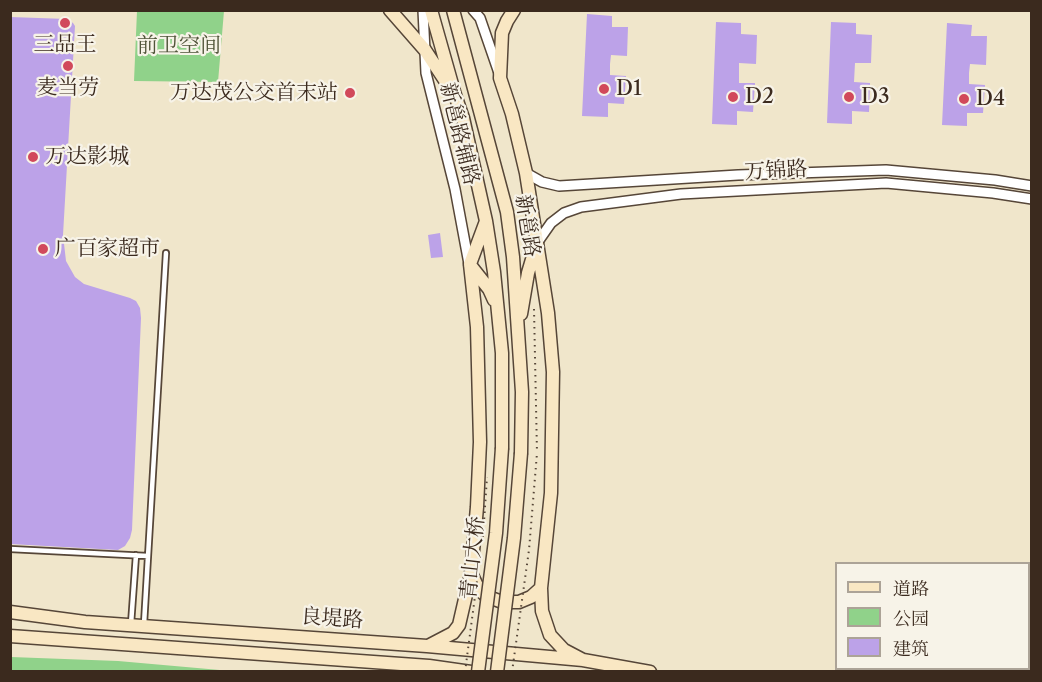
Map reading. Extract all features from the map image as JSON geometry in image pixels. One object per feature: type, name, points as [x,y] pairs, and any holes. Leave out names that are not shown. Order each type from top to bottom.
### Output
[{"type":"main road","points":[[390,10],[425,50],[455,95]]},
{"type":"main road","name":"新邕路","points":[[431,10],[473,156],[486,221],[494,272],[502,353],[502,448]]},
{"type":"main road","name":"新邕路","points":[[453,10],[507,212],[519,330],[522,392],[521,453]]},
{"type":"main road","points":[[514,10],[502,33],[500,78],[512,114],[526,172],[548,313],[553,372],[551,493],[541,588],[542,611],[550,635],[564,650],[583,660]]},
{"type":"main road","points":[[486,221],[470,264],[477,327],[480,442],[475,575],[478,588],[486,596],[502,602],[519,602],[531,597],[541,588]]},
{"type":"main road","points":[[519,330],[528,273],[537,243]]},
{"type":"main road","points":[[470,264],[489,289],[497,307]]},
{"type":"main road","name":"青山大桥","points":[[478,672],[496,533],[502,448]]},
{"type":"main road","name":"青山大桥","points":[[497,672],[514,538],[521,453]]},
{"type":"main road","points":[[427,646],[453,633],[459,625],[475,575]]},
{"type":"main road","name":"良堤路","points":[[10,612],[85,622],[348,639],[583,660],[650,672]]},
{"type":"main road","name":"良堤路","points":[[10,636],[429,666],[471,672]]},
{"type":"main road","points":[[348,639],[348,661]]},
{"type":"street","name":"新邕路辅路","points":[[423,10],[426,73],[455,189],[470,264]]},
{"type":"street","points":[[473,10],[480,18],[500,78]]},
{"type":"street","name":"万锦路","points":[[526,172],[542,182],[559,186],[738,175],[886,170],[995,180],[1032,186]]},
{"type":"street","name":"万锦路","points":[[537,243],[551,224],[564,213],[581,207],[681,194],[886,183],[1032,199]]},
{"type":"lane","points":[[138,625],[148,556],[166,253]]},
{"type":"lane","points":[[10,549],[148,556]]},
{"type":"lane","points":[[136,555],[138,625]]},
{"type":"path","points":[[512,672],[529,550],[537,453],[534,300]]},
{"type":"path","points":[[483,541],[488,467]]},
{"type":"path","points":[[465,672],[475,575]]},
{"type":"green space","name":"前卫空间","points":[[137,11],[224,11],[218,82],[134,81]]},
{"type":"green space","points":[[11,657],[118,661],[231,671],[11,671]]},
{"type":"building","points":[[587,14],[612,16],[612,27],[628,27],[627,56],[611,55],[610,64],[610,75],[626,76],[624,104],[608,103],[608,117],[582,116]]},
{"type":"building","points":[[10,17],[67,19],[75,26],[63,235],[66,261],[75,277],[84,284],[130,298],[136,301],[140,308],[132,530],[125,546],[118,550],[10,544]]},
{"type":"building","points":[[716,22],[741,23],[741,34],[757,35],[756,64],[739,63],[739,83],[755,83],[753,112],[737,111],[737,125],[712,124]]},
{"type":"building","points":[[831,22],[856,23],[856,34],[872,35],[871,63],[855,63],[854,82],[870,83],[869,112],[852,111],[852,124],[827,123]]},
{"type":"building","points":[[947,23],[972,25],[971,36],[987,36],[986,65],[970,64],[969,73],[969,84],[985,85],[983,113],[967,113],[967,126],[942,125]]},
{"type":"building","points":[[440,233],[443,257],[431,258],[428,235]]},
{"type":"place","name":"三品王","points":[[65,23]]},
{"type":"place","name":"麦当劳","points":[[68,66]]},
{"type":"place","name":"D1","points":[[604,89]]},
{"type":"place","name":"万达茂公交首末站","points":[[350,93]]},
{"type":"place","name":"D2","points":[[733,97]]},
{"type":"place","name":"D3","points":[[849,97]]},
{"type":"place","name":"D4","points":[[964,99]]},
{"type":"place","name":"万达影城","points":[[33,157]]},
{"type":"place","name":"广百家超市","points":[[43,249]]}]
